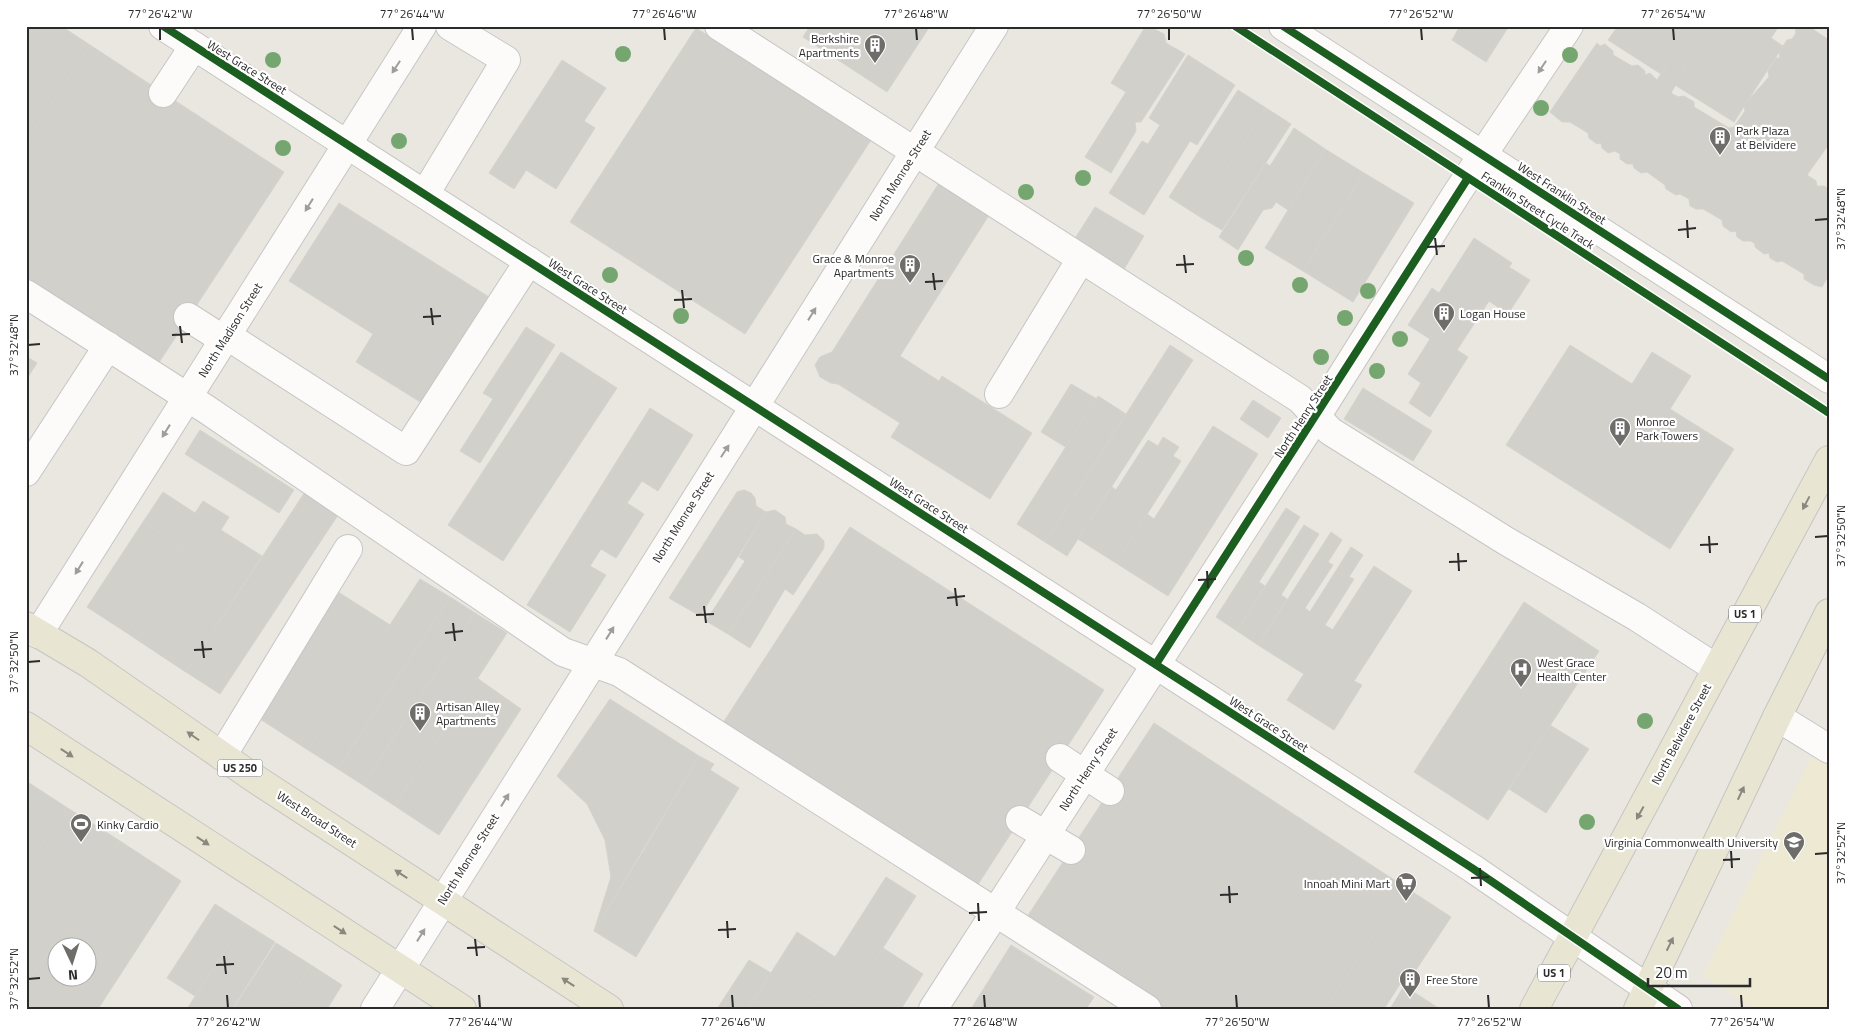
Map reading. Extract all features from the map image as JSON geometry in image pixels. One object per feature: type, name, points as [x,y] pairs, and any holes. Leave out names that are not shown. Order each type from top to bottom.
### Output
[{"type":"main road","name":"North Belvidere Street","points":[[1534,1009],[1829,460]]},
{"type":"main road","points":[[1643,998],[1777,717],[1829,613]]},
{"type":"main road","name":"West Broad Street","points":[[32,630],[88,663],[222,756],[609,1009]]},
{"type":"main road","points":[[26,726],[462,1009]]},
{"type":"street","name":"West Grace Street","points":[[163,26],[1472,868],[1574,936],[1643,998],[1678,1009]]},
{"type":"street","name":"North Madison Street","points":[[32,630],[188,397],[422,26]]},
{"type":"street","points":[[424,194],[506,60],[450,26]]},
{"type":"street","points":[[719,26],[1300,399],[1330,431],[1506,541],[1637,617],[1716,668]]},
{"type":"street","name":"North Monroe Street","points":[[375,1009],[994,26]]},
{"type":"street","name":"West Franklin Street","points":[[1283,26],[1829,379]]},
{"type":"street","name":"North Henry Street","points":[[933,1009],[1482,156],[1569,26]]},
{"type":"street","points":[[163,93],[194,46]]},
{"type":"street","points":[[999,394],[1081,259]]},
{"type":"street","points":[[188,318],[225,338],[406,450],[529,261]]},
{"type":"street","points":[[26,294],[188,397],[563,652],[619,672],[996,912],[1129,1004]]},
{"type":"street","points":[[26,472],[108,346]]},
{"type":"street","points":[[222,756],[348,549]]},
{"type":"street","points":[[1777,717],[1829,749]]},
{"type":"street","points":[[1060,758],[1110,791]]},
{"type":"street","points":[[1020,820],[1071,850]]},
{"type":"shaded area","name":"Virginia Commonwealth University","points":[[1829,722],[1829,1009],[1755,1009],[1703,975]]},
{"type":"building","points":[[26,26],[61,26],[90,45],[26,142]]},
{"type":"building","name":"Berkshire Apartments","points":[[810,26],[930,26],[887,92],[803,37]]},
{"type":"building","points":[[1460,26],[1509,26],[1486,62],[1452,40]]},
{"type":"building","points":[[1618,26],[1779,26],[1771,38],[1783,46],[1734,122],[1675,85],[1686,67],[1672,58],[1661,74],[1608,40]]},
{"type":"building","name":"Park Plaza at Belvidere","points":[[1795,26],[1808,26],[1829,40],[1829,144],[1807,175],[1816,181],[1817,186],[1824,186],[1829,189],[1829,275],[1822,287],[1804,279],[1804,274],[1782,261],[1777,262],[1770,258],[1769,253],[1764,254],[1751,241],[1743,241],[1737,237],[1736,231],[1731,232],[1723,226],[1722,220],[1703,209],[1696,209],[1690,206],[1689,199],[1680,194],[1676,195],[1666,189],[1665,185],[1647,172],[1641,173],[1634,168],[1633,164],[1627,164],[1620,159],[1620,154],[1615,151],[1608,153],[1602,148],[1601,143],[1597,144],[1589,138],[1588,133],[1570,122],[1562,122],[1550,112],[1597,43],[1600,46],[1605,44],[1613,51],[1613,55],[1632,66],[1638,65],[1645,71],[1645,75],[1650,73],[1657,80],[1672,58],[1686,67],[1671,93],[1678,97],[1684,96],[1694,102],[1694,107],[1729,128],[1734,127],[1745,111],[1744,105],[1769,77],[1768,71],[1776,58],[1780,58],[1779,52],[1787,40],[1792,39],[1796,33]]},
{"type":"building","points":[[696,28],[871,140],[745,334],[570,222]]},
{"type":"building","points":[[1144,29],[1154,29],[1164,34],[1166,43],[1185,54],[1141,122],[1135,122],[1136,131],[1111,173],[1085,157],[1126,92],[1111,83]]},
{"type":"building","points":[[90,45],[284,172],[156,367],[26,282],[26,142]]},
{"type":"building","points":[[1188,55],[1235,85],[1197,145],[1190,141],[1144,215],[1109,193],[1142,141],[1148,144],[1160,125],[1149,118]]},
{"type":"building","points":[[562,60],[587,76],[514,189],[489,173]]},
{"type":"building","points":[[587,76],[606,88],[584,121],[595,128],[556,189],[526,170]]},
{"type":"building","points":[[1238,90],[1266,108],[1197,215],[1169,197]]},
{"type":"building","points":[[1266,108],[1291,124],[1222,230],[1197,215]]},
{"type":"building","points":[[1294,128],[1325,149],[1288,210],[1276,202],[1272,208],[1263,210],[1238,250],[1219,237],[1266,163],[1270,166]]},
{"type":"building","points":[[1325,149],[1364,173],[1303,271],[1265,248]]},
{"type":"building","points":[[1364,173],[1414,203],[1353,302],[1303,271]]},
{"type":"building","name":"Grace & Monroe Apartments","points":[[939,183],[989,215],[900,356],[939,381],[942,376],[1032,433],[990,499],[891,437],[900,423],[838,384],[831,383],[820,377],[815,365],[820,357],[832,352]]},
{"type":"building","points":[[339,203],[489,297],[422,403],[356,362],[373,334],[289,281]]},
{"type":"building","points":[[1095,207],[1144,236],[1118,279],[1069,248]]},
{"type":"building","name":"Logan House","points":[[1474,238],[1512,263],[1509,267],[1530,280],[1508,314],[1489,301],[1457,350],[1468,357],[1430,417],[1409,403],[1421,383],[1408,374],[1430,339],[1408,325],[1432,288],[1439,293]]},
{"type":"building","points":[[526,327],[555,345],[480,463],[460,451],[493,399],[483,393]]},
{"type":"building","points":[[1170,345],[1193,360],[1067,556],[1045,542]]},
{"type":"building","name":"Monroe Park Towers","points":[[1570,345],[1632,384],[1652,352],[1691,376],[1670,409],[1734,449],[1670,549],[1506,445]]},
{"type":"building","points":[[561,352],[617,388],[503,561],[448,525]]},
{"type":"building","points":[[26,356],[37,363],[26,380]]},
{"type":"building","points":[[1071,384],[1097,399],[1067,448],[1041,432]]},
{"type":"building","points":[[1363,388],[1432,431],[1413,461],[1344,419]]},
{"type":"building","points":[[1098,396],[1126,414],[1045,542],[1017,524]]},
{"type":"building","points":[[1253,400],[1281,418],[1268,438],[1240,419]]},
{"type":"building","points":[[650,408],[693,435],[658,491],[642,481],[627,503],[644,514],[616,558],[601,549],[590,566],[606,575],[570,632],[527,605]]},
{"type":"building","points":[[1213,426],[1258,454],[1168,596],[1116,563],[1147,514],[1154,519]]},
{"type":"building","points":[[200,430],[294,490],[279,513],[185,454]]},
{"type":"building","points":[[1163,437],[1179,447],[1173,456],[1181,461],[1116,563],[1078,539],[1112,487],[1116,490],[1148,440],[1158,446]]},
{"type":"building","points":[[744,490],[751,493],[755,498],[756,506],[766,512],[700,616],[669,598],[737,492]]},
{"type":"building","points":[[163,492],[195,513],[203,501],[229,517],[221,530],[262,556],[186,672],[127,633],[183,548],[143,522]]},
{"type":"building","points":[[305,492],[338,515],[220,694],[186,672]]},
{"type":"building","points":[[1286,508],[1300,517],[1259,582],[1265,586],[1237,631],[1216,617]]},
{"type":"building","points":[[775,510],[785,517],[786,524],[796,529],[728,634],[706,621],[745,561],[739,557],[766,512]]},
{"type":"building","points":[[143,522],[183,548],[127,633],[87,607]]},
{"type":"building","points":[[1304,525],[1319,534],[1281,595],[1287,599],[1258,645],[1237,631]]},
{"type":"building","points":[[850,527],[1104,690],[973,892],[719,729]]},
{"type":"building","points":[[796,529],[805,535],[817,534],[824,541],[824,548],[793,595],[785,589],[750,648],[728,634]]},
{"type":"building","points":[[1331,532],[1342,540],[1328,562],[1333,565],[1305,608],[1310,612],[1280,659],[1258,645]]},
{"type":"building","points":[[1351,547],[1363,555],[1349,577],[1354,579],[1325,625],[1333,630],[1304,674],[1280,659]]},
{"type":"building","points":[[1374,566],[1412,591],[1354,681],[1362,685],[1334,730],[1287,700]]},
{"type":"building","points":[[420,579],[450,597],[338,769],[308,750]]},
{"type":"building","points":[[172,589],[220,620],[186,672],[138,640]]},
{"type":"building","points":[[338,592],[390,625],[308,750],[257,717]]},
{"type":"building","points":[[450,597],[475,613],[363,785],[338,769]]},
{"type":"building","name":"West Grace Health Center","points":[[1524,602],[1599,651],[1488,820],[1414,772]]},
{"type":"building","name":"Artisan Alley Apartments","points":[[475,613],[507,633],[395,806],[363,785]]},
{"type":"building","points":[[477,678],[521,709],[439,835],[395,806]]},
{"type":"building","points":[[610,699],[699,756],[594,931],[611,877],[605,840],[587,804],[557,776]]},
{"type":"building","points":[[1154,723],[1405,887],[1325,1009],[1162,1009],[1025,920]]},
{"type":"building","points":[[1550,725],[1589,749],[1546,813],[1509,789]]},
{"type":"building","points":[[699,756],[714,764],[710,770],[739,788],[686,875],[644,850]]},
{"type":"building","points":[[26,781],[40,790],[26,812]]},
{"type":"building","points":[[40,790],[66,807],[26,869],[26,812]]},
{"type":"building","points":[[66,807],[120,841],[57,938],[48,938],[48,951],[26,985],[26,869]]},
{"type":"building","points":[[120,841],[181,881],[98,1009],[26,1009],[26,985],[48,951],[48,988],[98,988],[98,938],[57,938]]},
{"type":"building","points":[[644,850],[686,875],[636,957],[594,931]]},
{"type":"building","points":[[886,877],[916,896],[844,1009],[832,1009],[796,983],[820,947],[835,957]]},
{"type":"building","points":[[1405,887],[1451,917],[1416,970],[1411,967],[1384,1009],[1325,1009]]},
{"type":"building","points":[[215,904],[243,922],[195,996],[167,978]]},
{"type":"building","points":[[243,922],[275,942],[232,1009],[187,1009]]},
{"type":"building","points":[[797,932],[820,947],[780,1009],[748,1009]]},
{"type":"building","points":[[276,943],[311,965],[283,1009],[233,1009]]},
{"type":"building","points":[[1011,945],[1094,997],[1086,1009],[971,1009]]},
{"type":"building","points":[[883,948],[923,974],[901,1009],[844,1009]]},
{"type":"building","points":[[749,960],[771,973],[748,1009],[717,1009]]},
{"type":"building","points":[[311,965],[342,985],[327,1009],[283,1009]]},
{"type":"building","points":[[796,983],[832,1009],[780,1009]]},
{"type":"building","name":"Free Store","points":[[1404,986],[1440,1009],[1390,1009]]},
{"type":"cycle path","points":[[163,26],[1472,868],[1678,1009]]},
{"type":"cycle path","name":"Franklin Street Cycle Track","points":[[1235,26],[1829,413]]},
{"type":"cycle path","name":"Franklin Street Cycle Track","points":[[1283,26],[1829,379]]},
{"type":"cycle path","points":[[1156,664],[1468,178]]},
{"type":"place","name":"Berkshire Apartments","points":[[875,64]]},
{"type":"place","name":"Park Plaza at Belvidere","points":[[1720,156]]},
{"type":"place","name":"Grace & Monroe Apartments","points":[[910,284]]},
{"type":"place","name":"Logan House","points":[[1444,332]]},
{"type":"place","name":"Monroe Park Towers","points":[[1620,447]]},
{"type":"place","name":"West Grace Health Center","points":[[1521,688]]},
{"type":"place","name":"Artisan Alley Apartments","points":[[420,732]]},
{"type":"place","name":"Kinky Cardio","points":[[81,843]]},
{"type":"place","name":"Virginia Commonwealth University","points":[[1794,861]]},
{"type":"place","name":"Innoah Mini Mart","points":[[1406,902]]},
{"type":"place","name":"Free Store","points":[[1410,998]]}]
